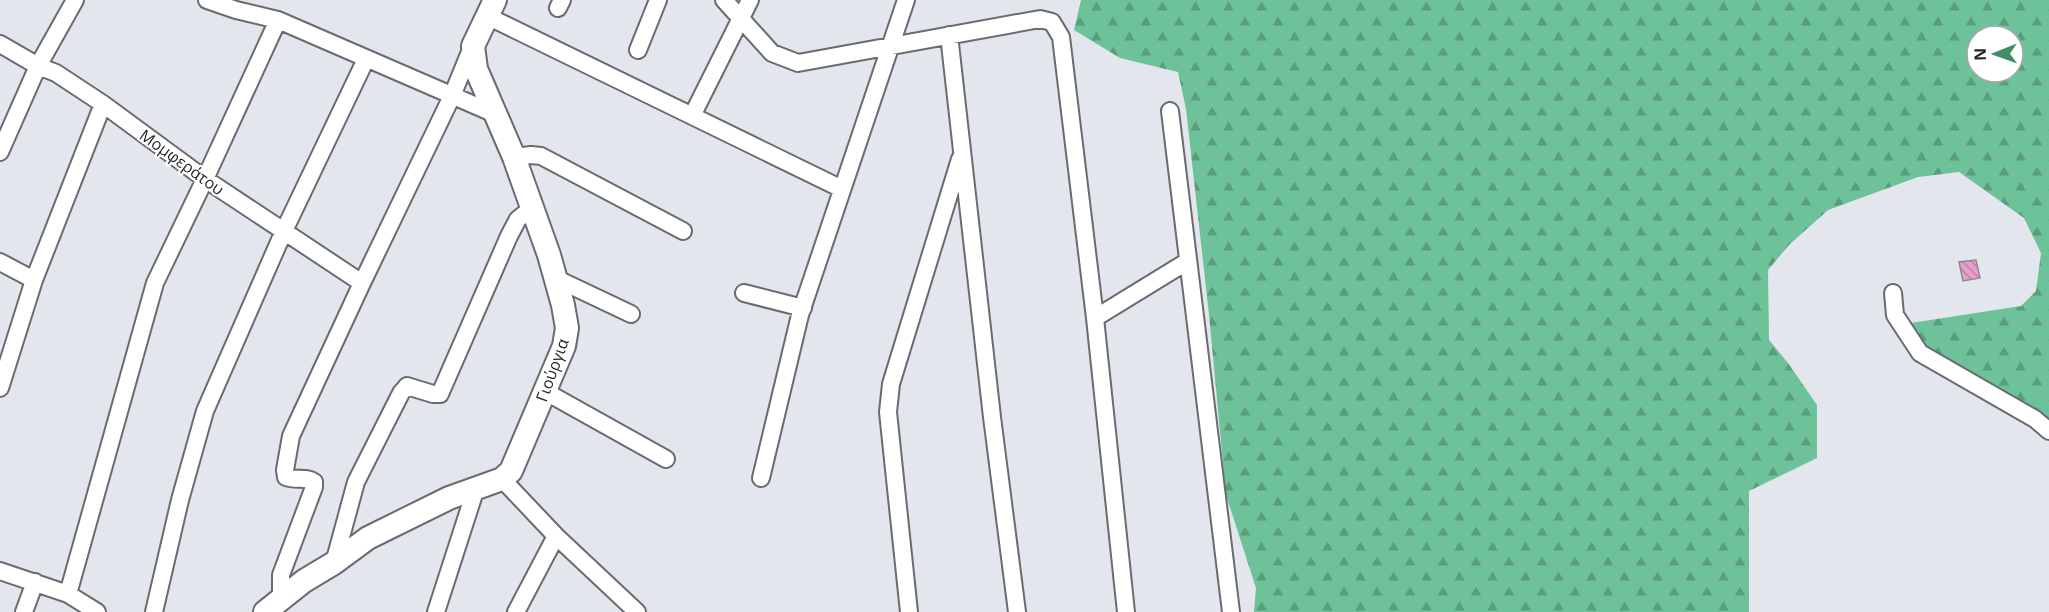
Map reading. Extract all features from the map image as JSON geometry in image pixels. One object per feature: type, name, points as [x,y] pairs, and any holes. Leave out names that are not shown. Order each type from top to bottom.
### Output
[{"type":"street","points":[[0,152],[38,66],[75,0]]},
{"type":"street","points":[[207,0],[239,5],[278,20],[495,114]]},
{"type":"street","points":[[638,50],[658,0]]},
{"type":"street","points":[[724,0],[772,53],[798,63],[1040,19],[1052,22],[1060,38],[1095,318],[1126,612]]},
{"type":"street","points":[[692,116],[750,0]]},
{"type":"street","points":[[761,478],[802,308],[906,0]]},
{"type":"street","points":[[273,605],[281,575],[314,482],[309,478],[286,477],[285,470],[291,436],[452,96],[491,8],[692,116],[842,189]]},
{"type":"street","points":[[68,594],[154,283],[278,20]]},
{"type":"street","points":[[949,35],[992,417],[1017,612]]},
{"type":"street","name":"Μομφεράτου","points":[[0,44],[56,74],[103,104],[205,179],[362,283]]},
{"type":"street","name":"Γιούργια","points":[[473,45],[476,69],[514,157],[549,255],[567,328],[564,346],[512,471],[502,479]]},
{"type":"street","points":[[154,612],[180,500],[205,411],[284,233],[366,59]]},
{"type":"street","points":[[0,388],[34,280],[103,104]]},
{"type":"street","points":[[1170,111],[1233,608]]},
{"type":"street","points":[[909,612],[888,412],[891,384],[962,152]]},
{"type":"street","points":[[514,157],[541,156],[683,231]]},
{"type":"street","points":[[334,563],[356,482],[401,393],[407,386],[440,394],[509,236],[518,219],[532,208]]},
{"type":"street","points":[[1095,318],[1188,261]]},
{"type":"street","points":[[0,262],[34,280]]},
{"type":"street","points":[[555,278],[631,314]]},
{"type":"street","points":[[744,293],[802,308]]},
{"type":"street","points":[[1893,293],[1895,315],[1920,353],[2035,419],[2049,431]]},
{"type":"street","points":[[546,392],[666,459]]},
{"type":"street","points":[[273,605],[368,538],[449,498],[502,479],[556,536],[637,612]]},
{"type":"street","points":[[436,612],[476,488]]},
{"type":"street","points":[[516,612],[556,536]]},
{"type":"street","points":[[0,571],[68,594],[97,612]]},
{"type":"street","points":[[24,612],[35,582]]},
{"type":"green space","points":[[1081,0],[2049,0],[2049,427],[1912,342],[1911,323],[2021,306],[2036,291],[2041,253],[2024,218],[1959,172],[1918,177],[1828,210],[1789,245],[1768,270],[1769,340],[1817,405],[1817,458],[1749,491],[1749,612],[1254,612],[1256,588],[1226,495],[1186,109],[1178,72],[1120,58],[1074,30]]},
{"type":"building","points":[[1976,260],[1980,278],[1963,281],[1959,262]]}]
